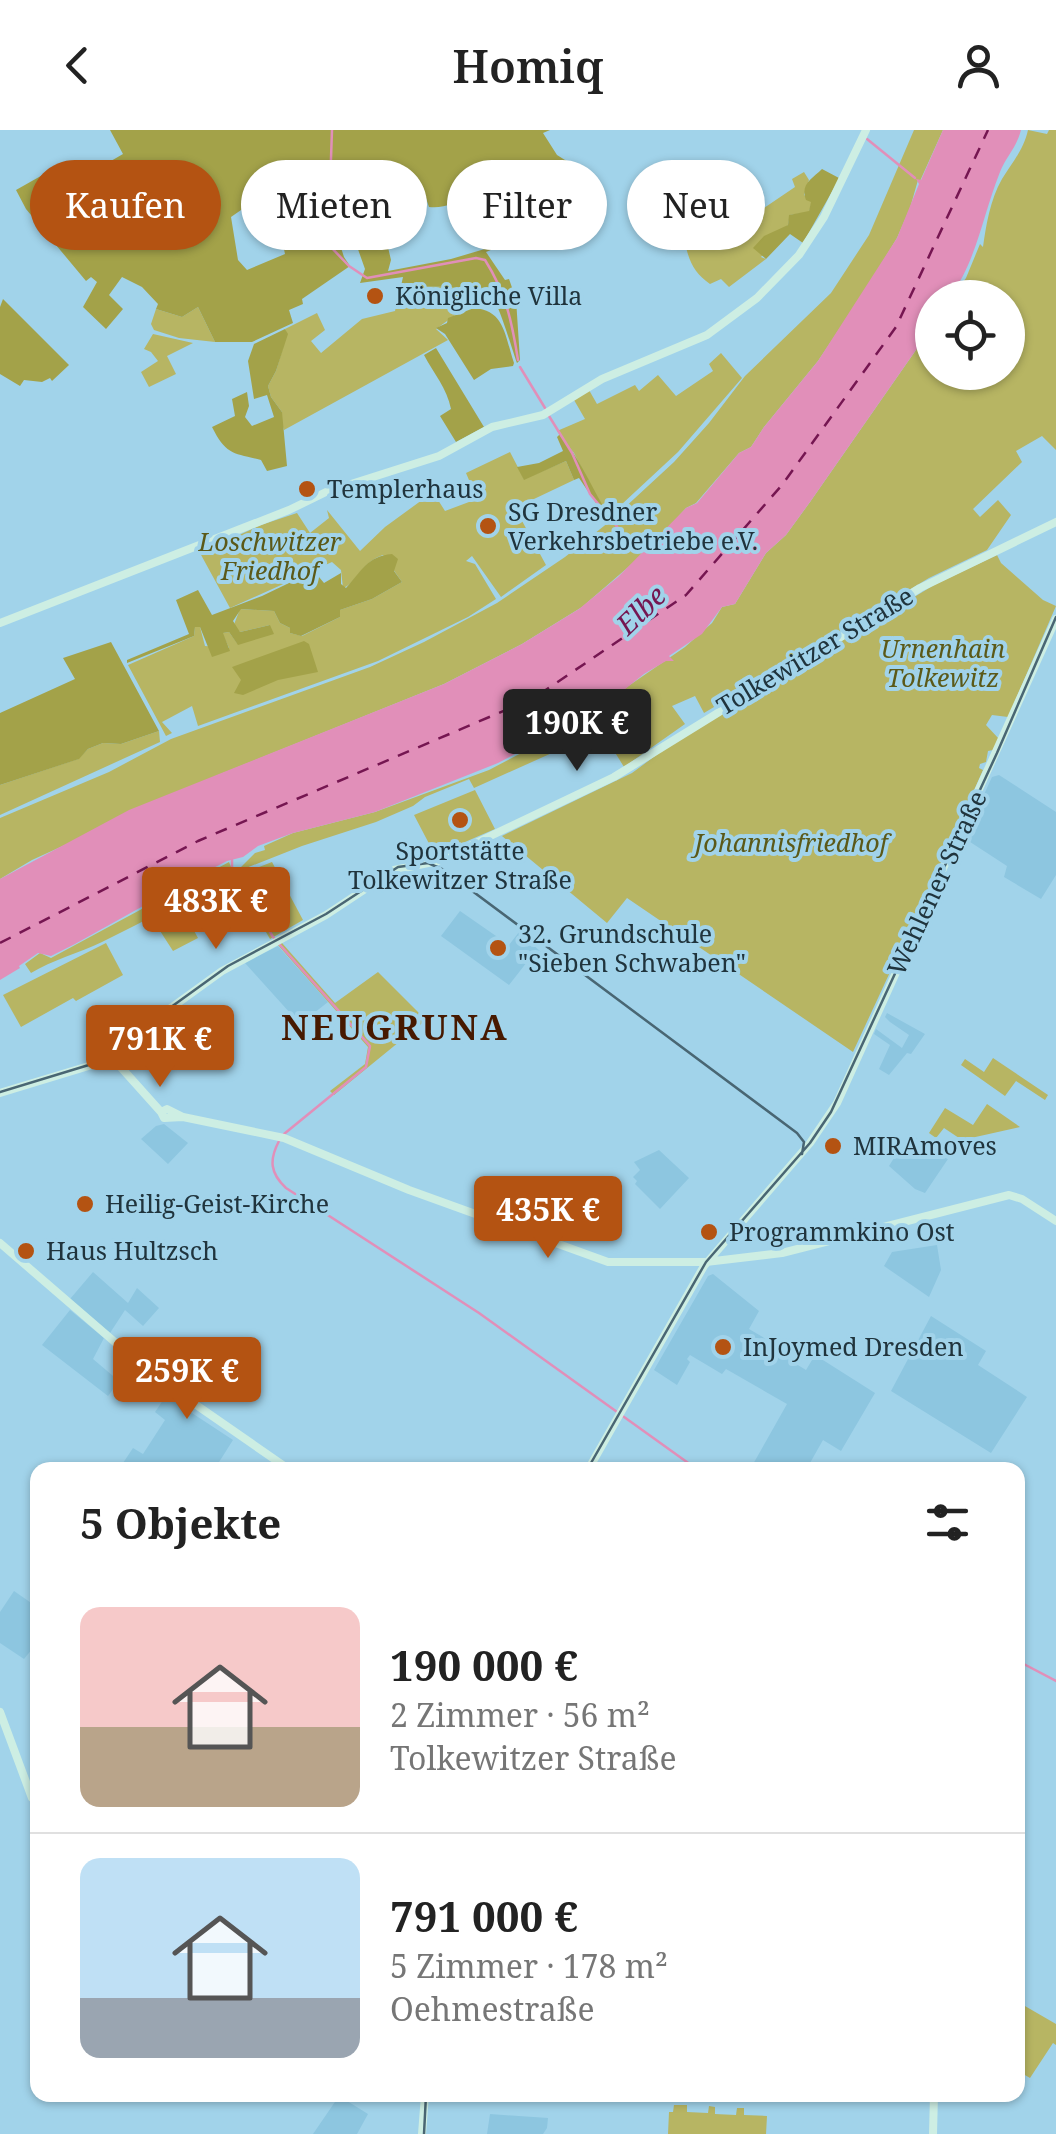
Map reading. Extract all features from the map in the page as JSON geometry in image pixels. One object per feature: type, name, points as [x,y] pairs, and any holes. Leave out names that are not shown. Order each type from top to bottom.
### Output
[{"type":"main road","points":[[0,623],[290,510],[326,492],[438,456],[492,427],[543,415],[602,380],[707,336],[757,298],[799,254],[824,217],[864,132]]},
{"type":"main road","name":"Tolkewitzer Straße","points":[[0,1093],[82,1069],[109,1054],[222,971],[326,915],[398,868],[438,860],[614,777],[920,588],[1056,522]]},
{"type":"main road","name":"Wehlener Straße","points":[[593,1462],[708,1262],[810,1143],[838,1100],[1056,619]]},
{"type":"main road","points":[[109,1054],[166,1112],[281,1138],[604,1262],[708,1262],[806,1248],[1008,1196],[1022,1199],[1056,1221]]},
{"type":"main road","points":[[726,1239],[736,1258]]},
{"type":"main road","points":[[0,1244],[153,1375],[278,1462]]},
{"type":"main road","points":[[0,1258],[8,1251]]},
{"type":"main road","points":[[0,1712],[30,1793]]},
{"type":"main road","points":[[422,2134],[424,2102]]},
{"type":"main road","points":[[933,2134],[934,2102]]},
{"type":"shaded area","points":[[110,130],[550,130],[543,133],[557,155],[565,160],[447,160],[447,205],[429,207],[427,160],[241,160],[241,210],[231,217],[238,260],[247,270],[285,254],[284,250],[342,250],[350,266],[302,299],[303,304],[289,310],[293,323],[252,342],[215,342],[198,307],[182,317],[156,309],[158,304],[142,287],[122,277],[109,295],[123,309],[106,329],[83,307],[97,282],[91,277],[86,281],[60,250],[221,250],[221,160],[113,160],[123,154]]},
{"type":"shaded area","points":[[822,169],[839,178],[803,243],[790,234],[766,259],[755,250],[765,250],[765,236],[788,225],[789,215],[809,211],[811,202],[805,194],[811,179]]},
{"type":"shaded area","points":[[30,182],[30,214],[26,209],[16,190]]},
{"type":"shaded area","points":[[358,250],[389,250],[388,271],[491,250],[486,252],[505,280],[509,279],[516,299],[520,360],[517,363],[487,288],[476,289],[475,305],[456,311],[453,287],[401,286],[403,277],[360,283],[365,269]]},
{"type":"shaded area","points":[[3,299],[69,365],[52,381],[24,380],[20,386],[0,374]]},
{"type":"shaded area","points":[[474,308],[498,319],[514,363],[491,369],[474,380],[445,334],[436,328],[447,323],[448,318]]},
{"type":"shaded area","points":[[285,329],[288,334],[268,386],[282,412],[287,466],[267,471],[261,460],[226,448],[212,427],[235,416],[232,399],[247,392],[249,406],[245,417],[252,426],[274,417],[267,395],[254,399],[248,361],[254,344]]},
{"type":"shaded area","points":[[436,348],[484,427],[456,442],[440,416],[451,409],[449,401],[424,355]]},
{"type":"shaded area","points":[[560,434],[603,506],[600,509],[579,478],[574,480],[566,461],[524,480],[517,467],[539,463],[563,451],[557,437]]},
{"type":"shaded area","points":[[392,554],[398,559],[394,571],[402,582],[372,599],[340,610],[340,617],[301,636],[290,633],[274,611],[241,609],[233,621],[240,632],[270,625],[274,634],[238,645],[229,632],[223,633],[230,651],[212,657],[200,627],[195,627],[194,636],[127,663],[189,634],[176,600],[198,590],[212,615],[314,571],[324,583],[341,573],[341,584],[346,588],[370,561]]},
{"type":"shaded area","points":[[304,641],[309,644],[318,672],[278,680],[243,695],[234,693],[241,680],[232,667]]},
{"type":"shaded area","points":[[111,642],[159,731],[121,744],[103,743],[88,749],[79,759],[0,785],[0,713],[75,679],[63,658]]},
{"type":"shaded area","points":[[999,775],[1056,812],[1056,875],[1041,899],[1004,877],[1007,866],[964,838],[992,777]]},
{"type":"shaded area","name":"32. Grundschule \"Sieben Schwaben\"","points":[[460,911],[509,945],[519,932],[541,952],[530,964],[527,962],[509,985],[441,936]]},
{"type":"shaded area","points":[[278,946],[328,1002],[300,1024],[245,963]]},
{"type":"shaded area","points":[[887,1013],[925,1034],[889,1075],[879,1069],[890,1045],[874,1034],[876,1029],[902,1048],[909,1035],[885,1017]]},
{"type":"shaded area","points":[[164,1124],[188,1143],[168,1164],[141,1139]]},
{"type":"shaded area","points":[[913,1136],[948,1159],[925,1193],[889,1166],[907,1137]]},
{"type":"shaded area","points":[[659,1150],[689,1178],[660,1209],[633,1177],[640,1170],[634,1162]]},
{"type":"shaded area","points":[[937,1245],[941,1270],[929,1297],[884,1266],[892,1252]]},
{"type":"shaded area","points":[[93,1272],[128,1303],[137,1288],[159,1308],[143,1326],[125,1310],[110,1333],[70,1299]]},
{"type":"shaded area","points":[[713,1274],[759,1311],[749,1329],[783,1356],[806,1370],[815,1355],[875,1393],[841,1451],[823,1440],[811,1462],[754,1462],[787,1404],[726,1369],[722,1374],[690,1355],[677,1385],[654,1370],[708,1276]]},
{"type":"shaded area","points":[[70,1310],[104,1338],[93,1359],[119,1381],[108,1396],[42,1345]]},
{"type":"shaded area","points":[[931,1316],[986,1351],[978,1365],[1027,1397],[991,1453],[891,1391]]},
{"type":"shaded area","points":[[166,1396],[233,1440],[219,1462],[124,1462],[133,1448],[143,1454],[165,1420],[155,1412]]},
{"type":"shaded area","points":[[14,1591],[30,1602],[30,1652],[24,1659],[0,1643],[0,1612]]},
{"type":"shaded area","points":[[335,2102],[349,2102],[368,2114],[357,2134],[313,2134]]},
{"type":"shaded area","points":[[490,2114],[548,2118],[547,2128],[543,2134],[487,2134]]},
{"type":"green space","points":[[914,130],[943,130],[918,180],[897,238],[818,361],[751,447],[739,453],[648,550],[582,607],[522,644],[444,684],[218,775],[32,860],[0,879],[0,818],[109,772],[171,739],[370,667],[424,642],[497,603],[609,522],[674,462],[745,376],[831,293],[869,235]]},
{"type":"green space","points":[[1028,130],[1047,134],[1056,130],[1056,450],[1042,436],[1016,451],[1022,462],[973,509],[980,517],[998,500],[1011,515],[987,550],[929,578],[704,713],[695,696],[672,706],[685,724],[624,767],[598,725],[572,744],[474,788],[469,779],[376,822],[236,872],[255,853],[265,850],[264,846],[293,833],[375,812],[489,770],[616,703],[626,692],[624,689],[712,623],[722,607],[735,604],[766,553],[786,535],[915,351],[915,390],[1025,390],[1025,280],[965,280],[980,244],[983,247],[994,196]]},
{"type":"green space","points":[[804,172],[809,180],[804,195],[812,201],[809,212],[790,215],[788,225],[761,257],[766,259],[729,287],[721,279],[710,284],[692,264],[687,250],[765,250],[765,207],[795,187],[792,179]]},
{"type":"green space","points":[[401,286],[454,287],[458,313],[436,329],[448,340],[284,430],[282,412],[268,386],[276,371],[287,334],[285,329],[317,313],[325,330],[311,341],[321,353],[362,319],[395,311]]},
{"type":"green space","points":[[198,307],[215,342],[179,338],[154,330],[151,324],[156,309],[182,317]]},
{"type":"green space","points":[[153,334],[193,343],[167,356],[176,374],[149,387],[141,372],[158,361],[144,349]]},
{"type":"green space","points":[[721,353],[742,378],[678,452],[607,518],[574,453],[557,431],[585,419],[574,400],[589,390],[597,404],[635,385],[639,391],[658,375],[676,396],[713,371],[709,364]]},
{"type":"green space","name":"Loschwitzer Friedhof","points":[[510,452],[524,479],[566,461],[574,480],[515,508],[546,565],[501,597],[472,556],[466,561],[475,564],[496,599],[468,617],[378,661],[198,726],[192,706],[162,722],[172,733],[166,736],[128,665],[194,636],[195,627],[200,627],[205,646],[229,648],[222,633],[229,632],[237,643],[270,625],[240,632],[233,627],[240,609],[274,611],[290,633],[302,636],[340,617],[340,610],[372,599],[402,582],[383,555],[369,562],[343,588],[341,570],[332,562],[230,608],[200,553],[297,513],[310,533],[329,518],[327,510],[360,551],[433,492],[445,511],[477,499],[466,473]]},
{"type":"green space","name":"Johannisfriedhof","points":[[997,555],[1043,600],[1056,606],[1008,717],[992,715],[986,725],[999,739],[993,750],[988,751],[986,762],[980,764],[983,770],[853,1052],[627,898],[607,923],[502,836],[632,773],[670,745],[934,585]]},
{"type":"green space","points":[[159,731],[160,742],[0,815],[0,785],[78,759],[88,749],[103,743],[121,744]]},
{"type":"green space","name":"Sportstätte Tolkewitzer Straße","points":[[475,790],[495,829],[435,855],[414,815]]},
{"type":"green space","points":[[229,862],[234,874],[119,934],[31,973],[25,964],[40,953],[51,958]]},
{"type":"green space","points":[[272,862],[303,920],[270,939],[234,877]]},
{"type":"green space","points":[[177,906],[198,938],[173,951],[153,920]]},
{"type":"green space","points":[[106,943],[123,975],[21,1027],[3,995]]},
{"type":"green space","points":[[282,943],[335,1003],[378,972],[426,1020],[334,1095],[330,1091],[365,1064],[368,1047],[278,945]]},
{"type":"green space","points":[[993,1058],[1048,1095],[1045,1100],[1016,1081],[1005,1096],[961,1065],[965,1059],[984,1072]]},
{"type":"green space","points":[[987,1104],[1020,1127],[962,1140],[944,1128],[936,1138],[929,1133],[945,1108],[973,1125]]},
{"type":"green space","points":[[1025,2006],[1056,2024],[1056,2045],[1053,2043],[1030,2078],[1025,2075]]},
{"type":"green space","points":[[674,2105],[687,2105],[687,2112],[708,2113],[709,2106],[715,2107],[715,2114],[736,2115],[737,2108],[744,2108],[744,2115],[767,2116],[766,2134],[668,2134],[669,2112],[673,2112]]},
{"type":"water","name":"Elbe","points":[[943,130],[1021,130],[1000,172],[961,280],[915,280],[915,351],[786,535],[766,553],[735,604],[722,607],[702,634],[669,656],[674,661],[666,661],[644,674],[599,710],[498,763],[375,812],[258,846],[51,956],[38,953],[0,980],[0,879],[129,810],[444,684],[579,609],[618,577],[686,508],[697,503],[739,453],[751,447],[818,361],[897,238],[919,184],[916,179],[921,180]]},
{"type":"waterway","points":[[332,130],[328,244],[367,278],[476,258],[485,260],[507,308],[518,360]]},
{"type":"waterway","points":[[867,139],[915,178]]},
{"type":"waterway","points":[[520,367],[545,408]]},
{"type":"waterway","points":[[549,416],[572,453],[590,494],[609,517]]},
{"type":"waterway","points":[[612,520],[618,528]]},
{"type":"waterway","points":[[232,860],[232,867],[273,937],[370,1046],[366,1067],[284,1134]]},
{"type":"waterway","points":[[279,1141],[273,1166],[286,1188],[479,1313],[687,1462]]},
{"type":"waterway","points":[[1025,1665],[1056,1681]]},
{"type":"ferry route","points":[[0,943],[198,841],[534,698],[686,595],[782,485],[896,327],[988,130]]},
{"type":"tram line","points":[[592,1462],[706,1262],[810,1143],[831,1112],[1056,617]]},
{"type":"tram line","points":[[0,1092],[92,1064],[228,966],[326,914],[398,867],[428,863],[444,870],[797,1133],[804,1142],[802,1154]]},
{"type":"tram line","points":[[424,2134],[426,2102]]},
{"type":"place","name":"Königliche Villa","points":[[375,296]]},
{"type":"place","name":"Templerhaus","points":[[307,489]]},
{"type":"place","name":"SG Dresdner Verkehrsbetriebe e.V.","points":[[488,526]]},
{"type":"place","name":"Sportstätte Tolkewitzer Straße","points":[[460,820]]},
{"type":"place","name":"32. Grundschule \"Sieben Schwaben\"","points":[[498,948]]},
{"type":"place","name":"MIRAmoves","points":[[833,1146]]},
{"type":"place","name":"Heilig-Geist-Kirche","points":[[85,1204]]},
{"type":"place","name":"Programmkino Ost","points":[[709,1232]]},
{"type":"place","name":"Haus Hultzsch","points":[[26,1251]]},
{"type":"place","name":"InJoymed Dresden","points":[[723,1347]]},
{"type":"district","name":"NEUGRUNA","points":[[395,1028]]},
{"type":"park label","name":"Urnenhain Tolkewitz","points":[[943,664]]}]
